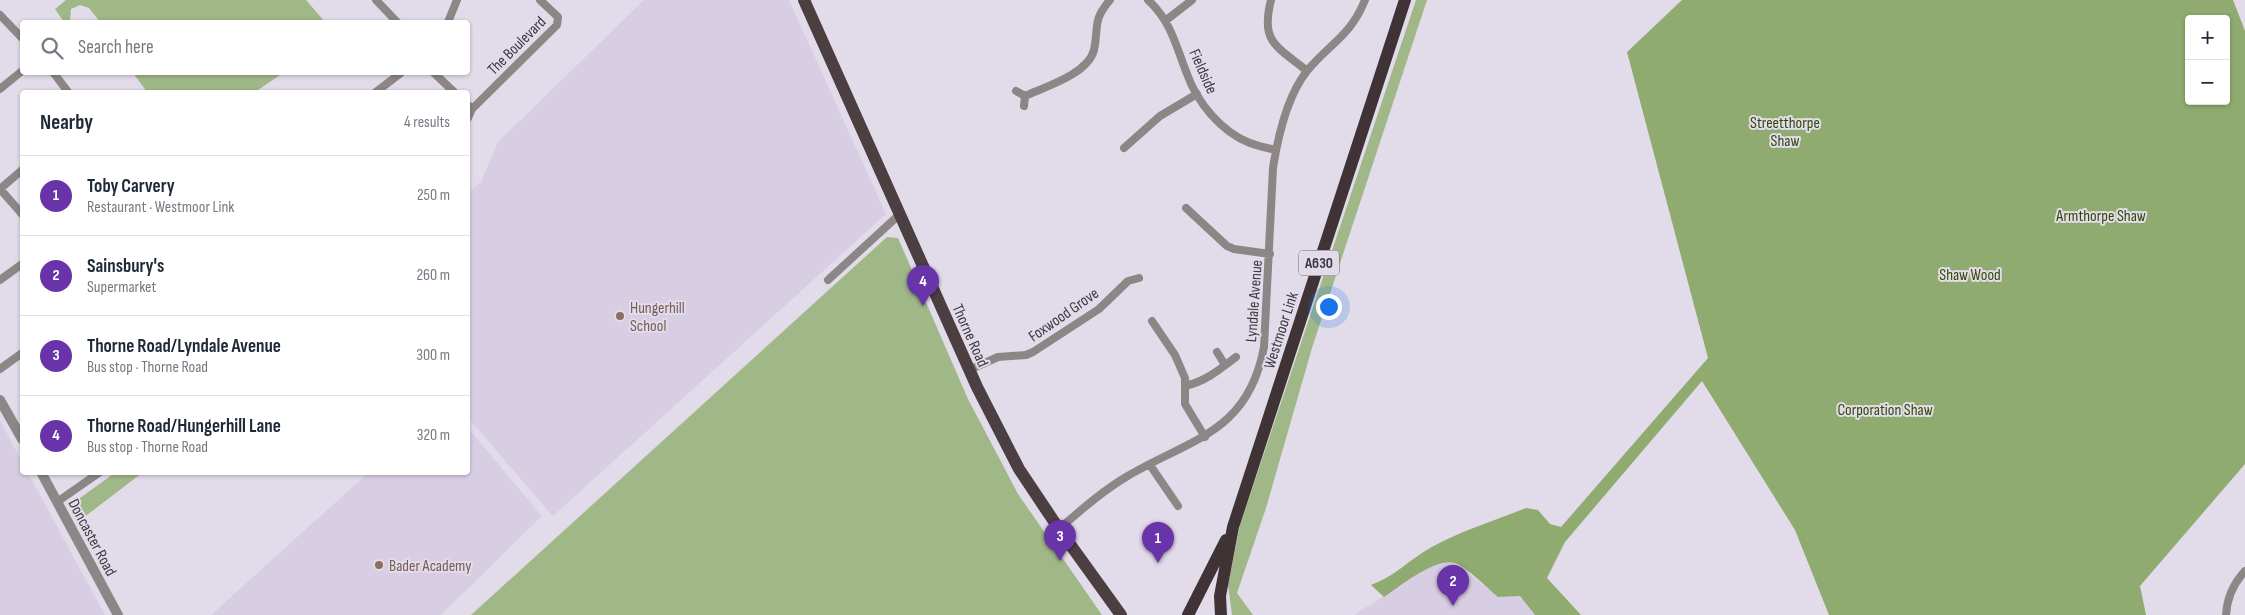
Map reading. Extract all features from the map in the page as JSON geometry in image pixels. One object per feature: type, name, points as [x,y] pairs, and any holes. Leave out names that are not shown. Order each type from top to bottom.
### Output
[{"type":"highway","name":"Westmoor Link","points":[[1221,615],[1220,596],[1233,527],[1405,0]]},
{"type":"highway","name":"Westmoor Link","points":[[1188,615],[1233,527]]},
{"type":"main road","name":"Thorne Road","points":[[804,0],[969,370],[1019,469],[1059,529],[1121,613]]},
{"type":"street","points":[[376,0],[395,20]]},
{"type":"street","points":[[449,20],[457,0]]},
{"type":"street","name":"The Boulevard","points":[[470,107],[554,29],[558,18],[540,0]]},
{"type":"street","points":[[1025,96],[1076,72],[1087,64],[1093,52],[1097,20],[1110,0]]},
{"type":"street","name":"Fieldside","points":[[1148,0],[1173,33],[1187,74],[1207,110],[1235,134],[1249,142],[1276,150]]},
{"type":"street","points":[[1165,20],[1192,0]]},
{"type":"street","points":[[1271,0],[1266,18],[1268,35],[1278,48],[1307,71]]},
{"type":"street","name":"Lyndale Avenue","points":[[1059,529],[1111,487],[1215,430],[1243,400],[1256,376],[1264,347],[1276,150],[1289,106],[1307,71],[1349,30],[1365,0]]},
{"type":"street","points":[[0,15],[20,36]]},
{"type":"street","points":[[0,90],[20,73]]},
{"type":"street","points":[[55,75],[66,90]]},
{"type":"street","points":[[379,90],[398,75]]},
{"type":"street","points":[[436,75],[452,90]]},
{"type":"street","points":[[1016,91],[1025,96]]},
{"type":"street","points":[[1124,148],[1160,116],[1197,94]]},
{"type":"street","points":[[1024,106],[1025,96]]},
{"type":"street","points":[[20,172],[0,189],[20,212]]},
{"type":"street","points":[[1186,208],[1226,246],[1234,249],[1270,254]]},
{"type":"street","points":[[828,280],[900,214]]},
{"type":"street","points":[[0,280],[20,265]]},
{"type":"street","name":"Foxwood Grove","points":[[969,370],[998,357],[1026,355],[1033,352],[1099,309],[1128,280],[1139,278]]},
{"type":"street","points":[[1152,320],[1174,355],[1184,378],[1183,397],[1187,410],[1205,437]]},
{"type":"street","points":[[1217,352],[1225,365]]},
{"type":"street","points":[[0,369],[20,354]]},
{"type":"street","points":[[1185,386],[1201,382],[1236,357]]},
{"type":"street","points":[[0,400],[20,435]]},
{"type":"street","points":[[1150,465],[1178,506]]},
{"type":"street","name":"Doncaster Road","points":[[43,475],[118,615]]},
{"type":"street","points":[[57,502],[96,475]]},
{"type":"street","points":[[2226,615],[2226,606],[2234,583],[2245,571]]},
{"type":"shaded area","name":"Hungerhill School","points":[[644,0],[789,0],[886,214],[553,516],[470,420],[470,191],[481,182],[498,142]]},
{"type":"shaded area","points":[[0,420],[20,458],[20,475],[29,475],[105,615],[0,615]]},
{"type":"shaded area","name":"Bader Academy","points":[[470,430],[542,516],[441,615],[211,615],[366,475],[470,475]]},
{"type":"shaded area","points":[[1446,561],[1457,564],[1498,597],[1520,596],[1535,615],[1354,615],[1431,566]]},
{"type":"green space","points":[[66,0],[306,0],[323,20],[98,20],[89,8],[80,5],[71,9],[70,20],[63,20],[55,9]]},
{"type":"green space","points":[[1416,0],[1427,0],[1312,348],[1266,508],[1237,593],[1253,615],[1232,615],[1228,585],[1240,525]]},
{"type":"green space","name":"Shaw Wood","points":[[1682,0],[2233,0],[2245,31],[2245,464],[2140,586],[2146,615],[1829,615],[1795,530],[1702,381],[1565,542],[1547,578],[1581,615],[1535,615],[1520,596],[1498,597],[1455,563],[1447,562],[1428,568],[1384,597],[1371,585],[1387,578],[1441,542],[1526,508],[1538,510],[1550,524],[1561,527],[1708,358],[1627,52]]},
{"type":"green space","points":[[134,75],[280,75],[258,90],[146,90]]},
{"type":"green space","points":[[887,237],[898,238],[968,399],[1018,494],[1102,615],[471,615]]},
{"type":"green space","points":[[112,475],[139,475],[83,518],[73,503]]},
{"type":"place","name":"Thorne Road/Hungerhill Lane","points":[[923,306]]},
{"type":"place","name":"Hungerhill School","points":[[620,316]]},
{"type":"place","name":"Thorne Road/Lyndale Avenue","points":[[1060,561]]},
{"type":"place","name":"Toby Carvery","points":[[1158,563]]},
{"type":"place","name":"Bader Academy","points":[[379,565]]},
{"type":"place","name":"Sainsbury's","points":[[1453,606]]},
{"type":"park label","name":"Streetthorpe Shaw","points":[[1785,131]]},
{"type":"park label","name":"Armthorpe Shaw","points":[[2101,215]]},
{"type":"park label","name":"Corporation Shaw","points":[[1885,409]]}]
